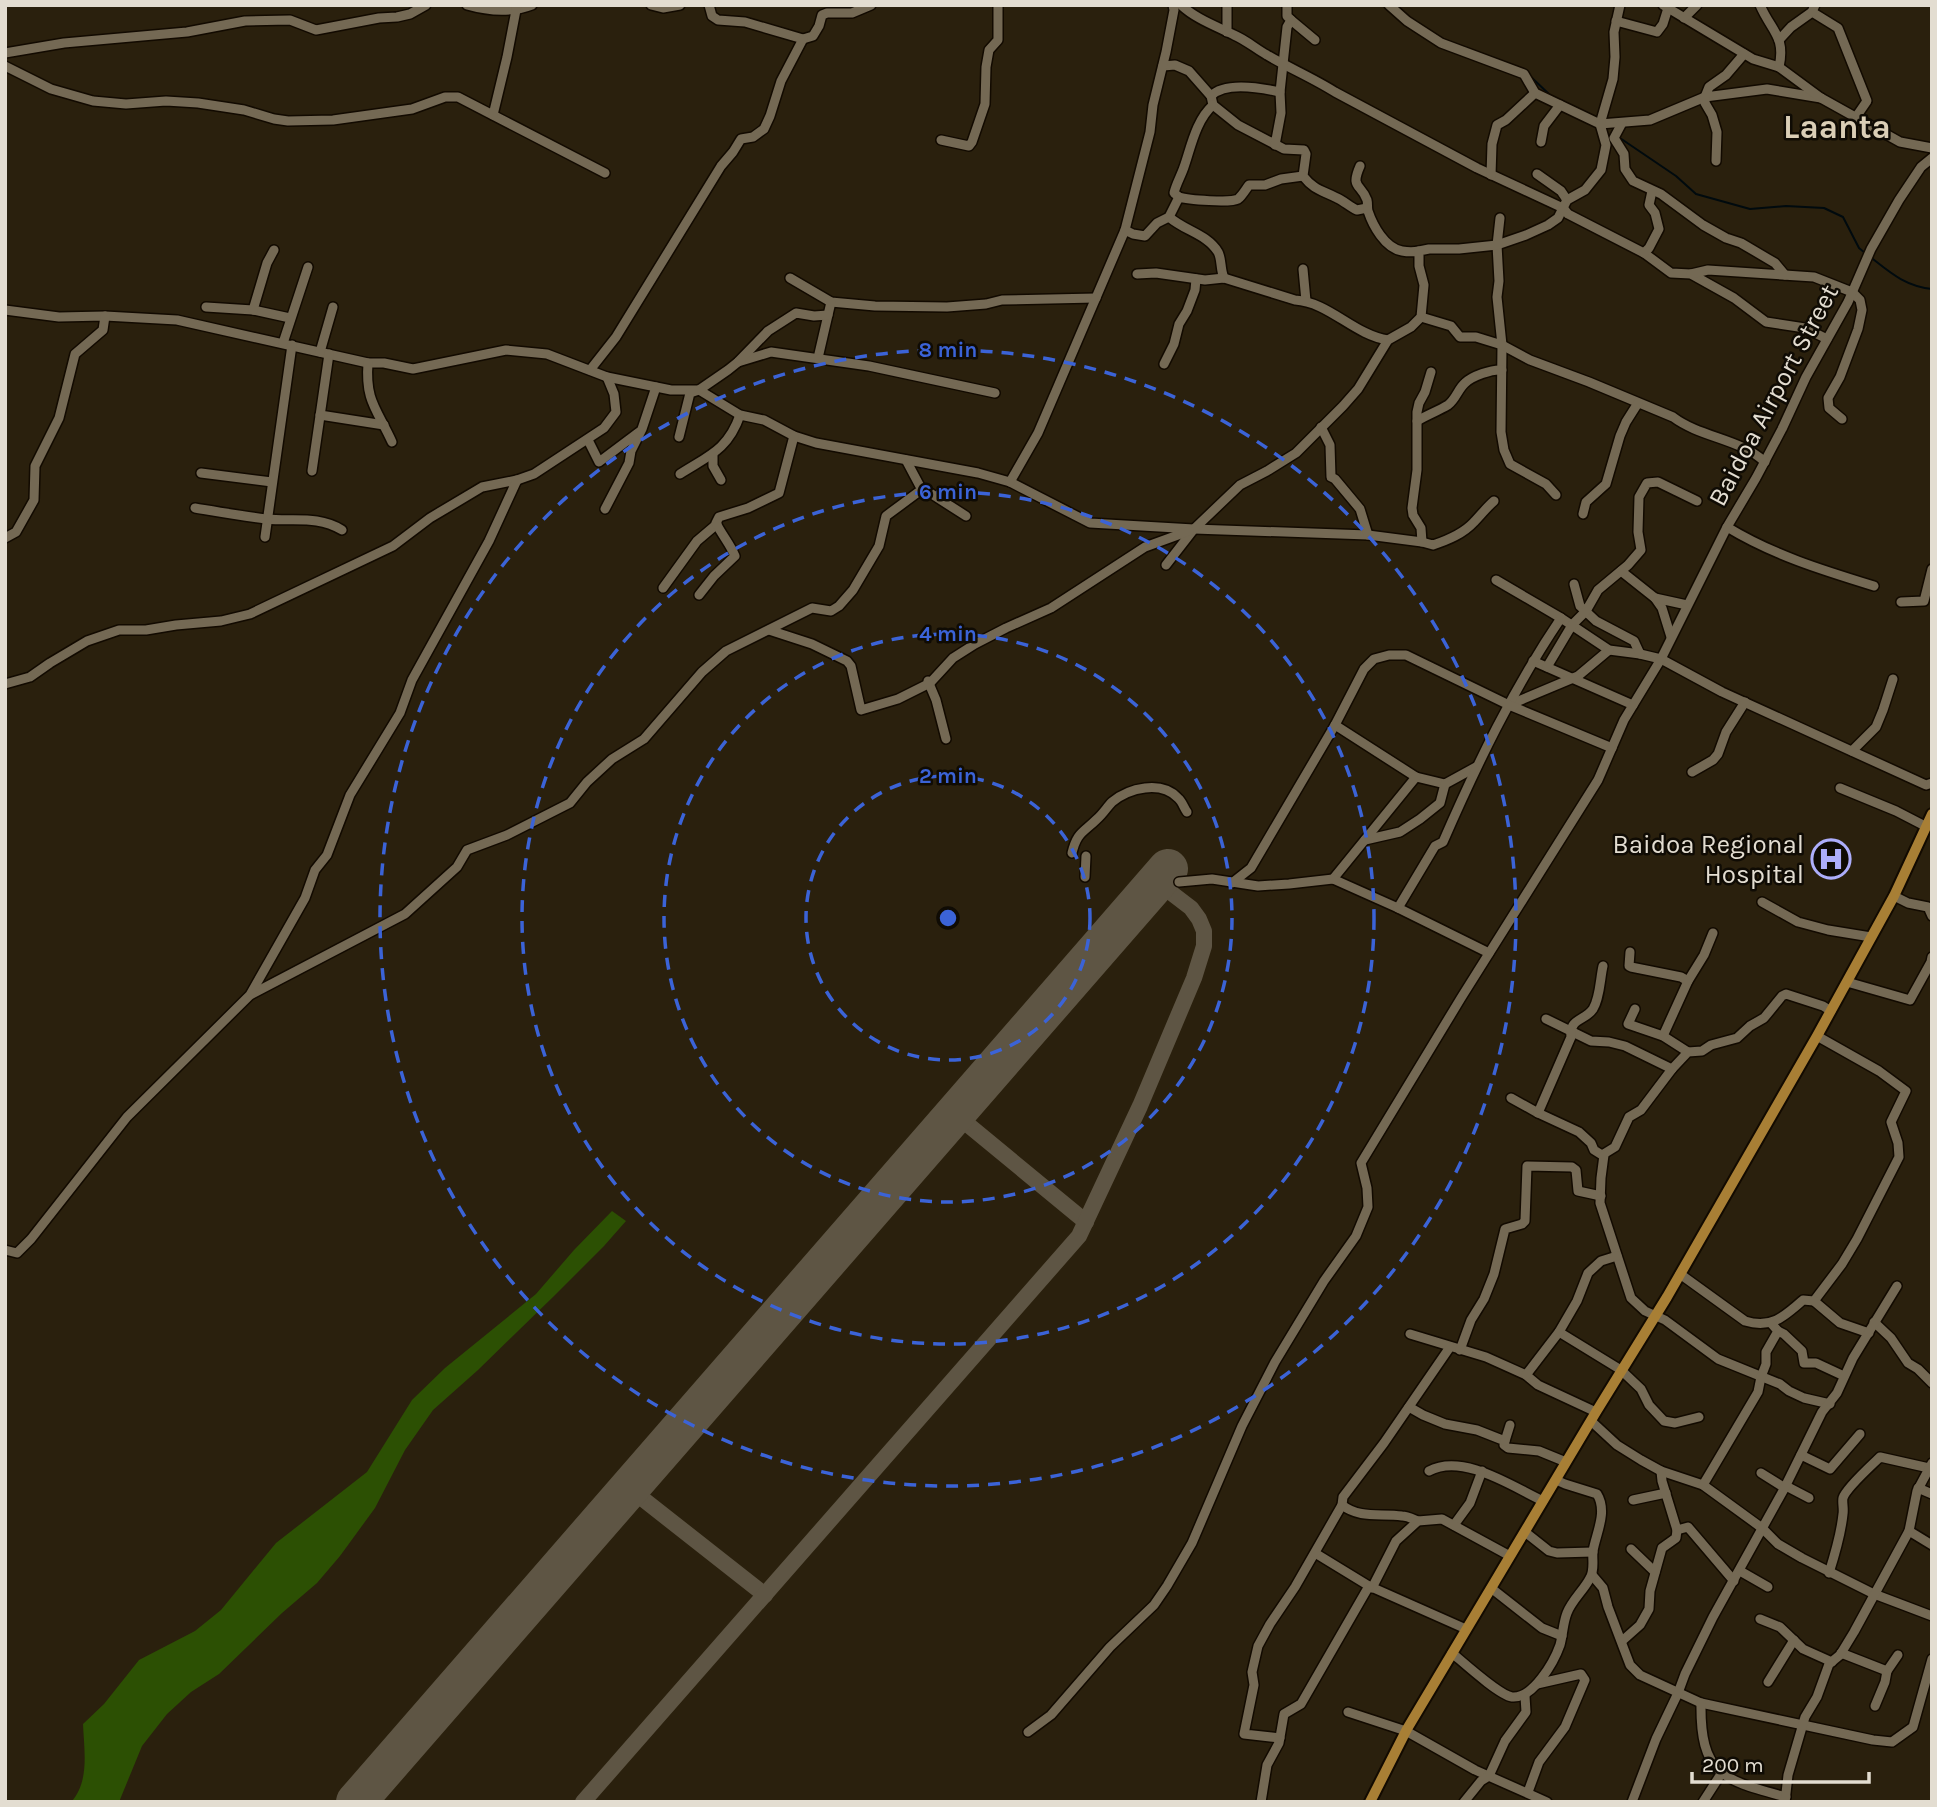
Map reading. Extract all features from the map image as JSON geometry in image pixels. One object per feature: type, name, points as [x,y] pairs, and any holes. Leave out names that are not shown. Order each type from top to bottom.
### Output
[{"type":"main road","points":[[1370,1802],[1406,1731],[1621,1370],[1656,1316],[1818,1036],[1894,895],[1932,814]]},
{"type":"street","points":[[5,53],[64,43],[187,32],[245,21],[290,20],[316,30],[357,21],[397,17],[410,14],[426,5]]},
{"type":"street","points":[[467,5],[502,11],[532,5]]},
{"type":"street","points":[[651,5],[663,8],[680,5]]},
{"type":"street","points":[[709,5],[712,16],[719,20],[745,22],[803,39],[813,36],[822,15],[827,12],[852,13],[871,5]]},
{"type":"street","points":[[940,140],[969,146],[972,142],[985,104],[989,50],[998,40],[998,5]]},
{"type":"street","points":[[1010,482],[1038,433],[1125,230],[1150,132],[1173,5]]},
{"type":"street","points":[[1181,5],[1283,64],[1491,175],[1565,204]]},
{"type":"street","points":[[1227,5],[1227,32]]},
{"type":"street","points":[[1287,5],[1287,16],[1315,40]]},
{"type":"street","points":[[1389,5],[1407,21],[1441,43],[1524,74],[1535,93],[1600,124],[1650,120],[1704,97],[1767,89],[1821,98]]},
{"type":"street","points":[[1620,5],[1614,32],[1613,79],[1600,124],[1610,141],[1624,154],[1625,169],[1633,181],[1661,194],[1689,216],[1726,239],[1741,243],[1774,263],[1785,275]]},
{"type":"street","points":[[1684,18],[1698,5]]},
{"type":"street","points":[[1760,5],[1777,33],[1782,52],[1779,67]]},
{"type":"street","points":[[493,115],[517,7]]},
{"type":"street","points":[[1616,21],[1657,32],[1663,24],[1665,7],[1754,60],[1779,67],[1821,98],[1900,142],[1932,148]]},
{"type":"street","points":[[1779,40],[1814,9],[1838,28],[1867,101],[1856,117]]},
{"type":"street","points":[[1275,145],[1287,27],[1291,20]]},
{"type":"street","points":[[590,370],[616,337],[720,166],[741,139],[753,137],[764,130],[781,81],[803,39]]},
{"type":"street","points":[[1716,161],[1717,132],[1704,97],[1709,87],[1726,75],[1744,54]]},
{"type":"street","points":[[1163,66],[1175,65],[1189,71],[1212,101],[1238,125],[1284,149],[1304,150],[1306,164],[1303,176]]},
{"type":"street","points":[[5,66],[51,89],[93,101],[126,104],[166,101],[198,103],[234,108],[288,121],[333,120],[412,109],[450,96],[458,97],[605,173]]},
{"type":"street","points":[[1280,92],[1255,87],[1216,91],[1194,135],[1174,193],[1200,201],[1233,200],[1239,198],[1249,185],[1265,185],[1281,179],[1303,176]]},
{"type":"street","points":[[1491,175],[1492,144],[1497,125],[1535,93]]},
{"type":"street","points":[[1541,142],[1544,126],[1560,105]]},
{"type":"street","points":[[1360,166],[1355,177],[1357,185],[1367,200],[1367,208],[1378,230],[1384,240],[1395,249],[1404,252],[1497,245],[1549,225],[1558,218],[1565,204],[1584,190],[1601,170],[1610,141],[1622,123]]},
{"type":"street","name":"Baidoa Airport Street","points":[[1028,1732],[1051,1715],[1110,1647],[1154,1605],[1167,1586],[1192,1542],[1242,1426],[1275,1362],[1356,1236],[1368,1207],[1361,1163],[1598,780],[1624,720],[1661,659],[1727,527],[1775,442],[1852,292],[1871,249],[1921,167],[1932,158]]},
{"type":"street","points":[[1537,174],[1561,191],[1568,214],[1644,253],[1671,273],[1691,274],[1708,270],[1814,277],[1852,292],[1860,300],[1862,310],[1858,329],[1840,377],[1828,398],[1829,408],[1842,419]]},
{"type":"street","points":[[1303,176],[1312,186],[1350,207],[1357,210],[1367,208]]},
{"type":"street","points":[[1644,253],[1659,229],[1655,213],[1649,205],[1652,191]]},
{"type":"street","points":[[1125,230],[1145,236],[1157,223],[1169,217],[1180,197]]},
{"type":"street","points":[[1169,217],[1210,243],[1219,253],[1224,278]]},
{"type":"street","points":[[1500,218],[1497,306],[1502,345],[1502,441],[1510,464],[1546,484],[1556,495]]},
{"type":"street","points":[[253,310],[267,263],[274,250]]},
{"type":"street","points":[[1166,565],[1194,529],[1240,485],[1296,453],[1358,389],[1388,340],[1411,327],[1421,317],[1424,285],[1419,266],[1419,251]]},
{"type":"street","points":[[265,537],[290,318],[308,267]]},
{"type":"street","points":[[1303,269],[1306,301]]},
{"type":"street","points":[[1137,274],[1156,273],[1196,279],[1224,278],[1306,301],[1374,338],[1388,340]]},
{"type":"street","points":[[1691,274],[1734,299],[1766,322],[1805,328],[1827,339]]},
{"type":"street","points":[[790,278],[831,302],[875,306],[947,307],[1002,300],[1096,298]]},
{"type":"street","points":[[1164,364],[1195,290],[1196,279]]},
{"type":"street","points":[[818,358],[831,302]]},
{"type":"street","points":[[206,307],[253,310],[290,318]]},
{"type":"street","points":[[312,471],[320,415],[324,353],[333,307]]},
{"type":"street","points":[[5,310],[59,317],[105,316],[177,320],[368,363],[384,363],[413,369],[506,350],[547,354],[607,377],[671,390],[699,390],[740,415],[764,420],[794,436],[817,443],[978,473],[1010,482],[1090,523],[1130,527],[1368,535],[1433,545],[1462,532],[1494,501]]},
{"type":"street","points":[[679,437],[690,393],[699,390],[738,362],[768,331],[796,313],[828,315]]},
{"type":"street","points":[[5,538],[16,532],[34,499],[35,467],[59,418],[75,354],[103,330],[105,316]]},
{"type":"street","points":[[1421,317],[1451,326],[1460,337],[1476,337],[1502,345],[1530,360],[1673,417],[1683,425],[1755,454],[1765,461]]},
{"type":"street","points":[[738,362],[771,352],[869,366],[995,393]]},
{"type":"street","points":[[368,363],[371,403],[392,442]]},
{"type":"street","points":[[1417,421],[1449,404],[1468,381],[1488,370],[1502,370]]},
{"type":"street","points":[[1422,542],[1421,528],[1412,508],[1417,471],[1419,403],[1431,372]]},
{"type":"street","points":[[5,684],[30,677],[87,641],[119,630],[145,630],[221,621],[250,614],[393,546],[430,518],[482,486],[534,474],[604,428],[616,412],[614,394],[607,377]]},
{"type":"street","points":[[605,509],[629,463],[631,451],[642,429],[656,387]]},
{"type":"street","points":[[1583,514],[1586,502],[1606,484],[1620,436],[1638,403]]},
{"type":"street","points":[[320,415],[384,425]]},
{"type":"street","points":[[680,474],[713,455],[730,436],[740,415]]},
{"type":"street","points":[[1321,426],[1330,445],[1331,477],[1360,509],[1368,535]]},
{"type":"street","points":[[588,440],[599,463],[642,429]]},
{"type":"street","points":[[663,589],[697,541],[717,524],[719,517],[779,494],[794,436]]},
{"type":"street","points":[[1755,454],[1766,452],[1775,442]]},
{"type":"street","points":[[713,455],[713,466],[721,480]]},
{"type":"street","points":[[906,460],[923,492]]},
{"type":"street","points":[[201,473],[272,482]]},
{"type":"street","points":[[5,1251],[18,1253],[127,1117],[250,995],[305,898],[315,870],[327,855],[350,794],[400,713],[412,680],[489,541],[517,480]]},
{"type":"street","points":[[1547,667],[1572,625],[1586,611],[1598,590],[1641,550],[1638,532],[1639,497],[1647,483],[1658,482],[1697,501]]},
{"type":"street","points":[[250,995],[405,914],[457,867],[467,850],[507,835],[570,803],[587,782],[612,760],[644,739],[702,672],[726,652],[812,608],[831,611],[839,606],[853,590],[879,546],[886,516],[917,493],[927,491],[966,516]]},
{"type":"street","points":[[195,509],[267,519],[312,519],[330,522],[342,530]]},
{"type":"street","points":[[699,595],[735,556],[717,524]]},
{"type":"street","points":[[1727,527],[1798,563],[1874,586]]},
{"type":"street","points":[[769,630],[812,644],[847,661],[851,666],[861,710],[916,691],[930,683],[953,658],[975,644],[1051,608],[1145,547],[1194,529]]},
{"type":"street","points":[[1900,602],[1928,602],[1932,569]]},
{"type":"street","points":[[1621,571],[1655,598],[1662,608],[1671,638]]},
{"type":"street","points":[[1496,579],[1609,650],[1661,659],[1722,692],[1926,785],[1932,783]]},
{"type":"street","points":[[1574,584],[1580,606],[1597,621],[1634,641],[1640,654]]},
{"type":"street","points":[[1655,598],[1687,605]]},
{"type":"street","points":[[1398,908],[1435,846],[1443,842],[1476,767],[1532,660],[1561,618]]},
{"type":"street","points":[[1509,705],[1578,676],[1609,650]]},
{"type":"street","points":[[1232,883],[1251,868],[1335,725],[1364,669],[1374,659],[1389,655],[1406,655],[1509,705],[1612,748]]},
{"type":"street","points":[[1532,660],[1633,705]]},
{"type":"street","points":[[1852,751],[1876,727],[1893,679]]},
{"type":"street","points":[[916,691],[929,680]]},
{"type":"street","points":[[866,710],[894,702],[929,680]]},
{"type":"street","points":[[929,680],[946,739]]},
{"type":"street","points":[[1692,772],[1718,754],[1726,732],[1745,702]]},
{"type":"street","points":[[1335,725],[1416,777],[1445,784],[1476,767]]},
{"type":"street","points":[[1333,879],[1416,777]]},
{"type":"street","points":[[1365,840],[1400,832],[1420,819],[1440,803],[1445,784]]},
{"type":"street","points":[[1072,853],[1075,838],[1124,794],[1162,787],[1178,797],[1187,812]]},
{"type":"street","points":[[1840,788],[1925,826]]},
{"type":"street","points":[[1085,877],[1086,856]]},
{"type":"street","points":[[1179,882],[1212,879],[1258,886],[1333,879],[1489,954]]},
{"type":"street","points":[[1894,895],[1908,903],[1931,910]]},
{"type":"street","points":[[1762,902],[1798,922],[1871,937]]},
{"type":"street","points":[[1663,1037],[1713,933]]},
{"type":"street","points":[[1630,952],[1631,967],[1681,977],[1688,981]]},
{"type":"street","points":[[1847,982],[1910,1000],[1932,957]]},
{"type":"street","points":[[1538,1113],[1571,1037],[1570,1031],[1580,1018],[1588,1015],[1595,1004],[1603,966]]},
{"type":"street","points":[[1635,1009],[1628,1024],[1663,1037],[1688,1052],[1702,1051],[1712,1045],[1737,1038],[1764,1018],[1786,994],[1831,1011]]},
{"type":"street","points":[[1546,1019],[1591,1041],[1625,1046],[1672,1069]]},
{"type":"street","points":[[1814,1301],[1857,1240],[1899,1157],[1898,1143],[1891,1122],[1906,1091],[1880,1071],[1818,1036]]},
{"type":"street","points":[[1688,1052],[1641,1110],[1629,1117],[1615,1147],[1604,1155],[1600,1203],[1631,1298],[1645,1311],[1664,1320],[1718,1360],[1780,1384],[1804,1398],[1830,1404]]},
{"type":"street","points":[[1511,1098],[1579,1132],[1591,1143],[1594,1150],[1604,1155]]},
{"type":"street","points":[[1280,1738],[1244,1734],[1254,1685],[1252,1672],[1258,1646],[1315,1553],[1342,1505],[1343,1497],[1455,1348],[1484,1299],[1494,1274],[1505,1229],[1525,1221],[1527,1166],[1572,1167],[1576,1170],[1578,1191],[1601,1196]]},
{"type":"street","points":[[1525,1375],[1559,1332],[1577,1301],[1588,1273],[1601,1261],[1617,1256]]},
{"type":"street","points":[[1680,1274],[1745,1321],[1757,1325],[1772,1323],[1786,1316],[1803,1300],[1814,1301],[1840,1323],[1869,1333]]},
{"type":"street","points":[[1632,1802],[1685,1674],[1822,1412],[1838,1393],[1853,1358],[1897,1286]]},
{"type":"street","points":[[1874,1322],[1891,1338],[1908,1363],[1918,1368],[1932,1383]]},
{"type":"street","points":[[1772,1323],[1778,1332],[1784,1334],[1802,1351],[1804,1363],[1816,1363],[1844,1376]]},
{"type":"street","points":[[1559,1332],[1621,1370],[1641,1389],[1649,1405],[1664,1421],[1675,1423],[1699,1417]]},
{"type":"street","points":[[1703,1485],[1758,1391],[1766,1364],[1766,1352],[1778,1332]]},
{"type":"street","points":[[1410,1334],[1486,1357],[1525,1375],[1593,1417],[1616,1444],[1661,1471],[1703,1485],[1762,1528],[1779,1544],[1829,1573],[1932,1616]]},
{"type":"street","points":[[1409,1406],[1445,1424],[1477,1430],[1505,1441]]},
{"type":"street","points":[[1510,1425],[1504,1445],[1508,1448],[1539,1451],[1566,1462]]},
{"type":"street","points":[[1801,1455],[1830,1469],[1860,1434]]},
{"type":"street","points":[[1701,1703],[1707,1756],[1721,1774],[1741,1785],[1786,1800],[1788,1775],[1805,1717],[1817,1697],[1829,1664],[1841,1653],[1909,1531],[1918,1489],[1930,1465],[1880,1457],[1851,1486],[1843,1498],[1844,1511],[1829,1573]]},
{"type":"street","points":[[1429,1471],[1436,1467],[1460,1466],[1482,1471],[1543,1501]]},
{"type":"street","points":[[1454,1525],[1469,1503],[1482,1471]]},
{"type":"street","points":[[1622,1641],[1640,1625],[1649,1609],[1650,1591],[1662,1548],[1676,1538],[1661,1471]]},
{"type":"street","points":[[1761,1473],[1809,1498]]},
{"type":"street","points":[[1452,1653],[1510,1697],[1525,1696],[1537,1684],[1559,1648],[1566,1614],[1592,1575],[1601,1500],[1597,1494],[1556,1480]]},
{"type":"street","points":[[1918,1489],[1932,1494]]},
{"type":"street","points":[[1633,1500],[1665,1493]]},
{"type":"street","points":[[1342,1505],[1368,1515],[1403,1516],[1418,1521],[1442,1519],[1510,1556]]},
{"type":"street","points":[[1261,1802],[1267,1765],[1280,1738],[1284,1714],[1301,1704],[1396,1541],[1418,1521]]},
{"type":"street","points":[[1676,1530],[1688,1527],[1734,1581]]},
{"type":"street","points":[[1909,1531],[1932,1545]]},
{"type":"street","points":[[1525,1532],[1557,1553],[1593,1552]]},
{"type":"street","points":[[1631,1549],[1655,1572]]},
{"type":"street","points":[[1315,1553],[1371,1587],[1466,1629]]},
{"type":"street","points":[[1740,1571],[1768,1587]]},
{"type":"street","points":[[1592,1575],[1603,1588],[1630,1665],[1640,1675],[1701,1703],[1872,1741],[1892,1742],[1913,1727],[1932,1659]]},
{"type":"street","points":[[1491,1588],[1542,1628],[1562,1636]]},
{"type":"street","points":[[1760,1619],[1780,1628],[1803,1649],[1832,1662]]},
{"type":"street","points":[[1768,1682],[1794,1640]]},
{"type":"street","points":[[1841,1653],[1887,1671]]},
{"type":"street","points":[[1875,1706],[1887,1671],[1898,1655]]},
{"type":"street","points":[[1528,1793],[1539,1762],[1565,1727],[1585,1680],[1581,1674],[1537,1684]]},
{"type":"street","points":[[1464,1802],[1481,1781],[1489,1776],[1505,1741],[1526,1712],[1525,1696]]},
{"type":"street","points":[[1348,1712],[1406,1731],[1462,1763],[1548,1802]]},
{"type":"street","points":[[1703,1802],[1721,1774]]},
{"type":"green space","points":[[612,1211],[626,1221],[553,1297],[433,1410],[405,1450],[375,1508],[317,1583],[219,1674],[191,1692],[167,1714],[142,1746],[119,1802],[71,1802],[81,1785],[83,1775],[83,1724],[104,1704],[139,1660],[195,1631],[221,1610],[276,1543],[367,1472],[412,1400],[445,1368],[536,1294]]},
{"type":"waterway","points":[[1531,77],[1550,95]]},
{"type":"waterway","points":[[1617,136],[1676,176],[1696,194],[1750,209],[1786,206],[1824,208],[1843,217],[1859,248],[1865,253]]},
{"type":"waterway","points":[[1873,259],[1907,282],[1932,289]]},
{"type":"taxiway","points":[[583,1802],[1079,1236],[1140,1106],[1194,978],[1204,946],[1204,931],[1191,908],[1157,882]]},
{"type":"taxiway","points":[[955,1114],[1086,1222]]},
{"type":"taxiway","points":[[629,1488],[765,1595]]},
{"type":"runway","points":[[356,1802],[1168,869]]},
{"type":"place","name":"Baidoa Regional Hospital","points":[[1831,859]]},
{"type":"district","name":"Laanta","points":[[1837,126]]}]
